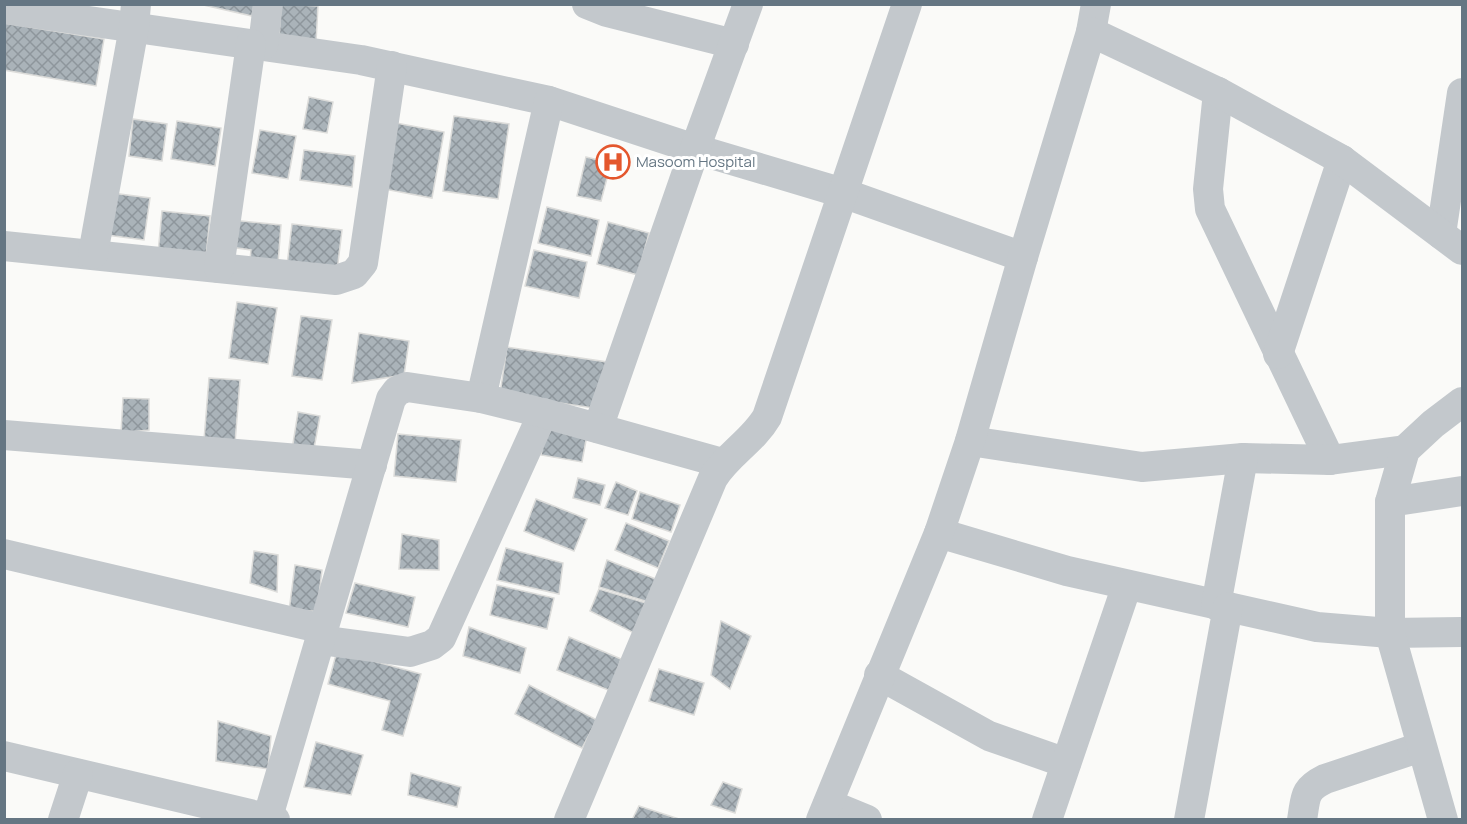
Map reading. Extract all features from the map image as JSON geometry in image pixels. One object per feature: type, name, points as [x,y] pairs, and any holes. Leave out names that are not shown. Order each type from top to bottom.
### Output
[{"type":"street","points":[[219,268],[257,45],[268,4]]},
{"type":"street","points":[[587,4],[607,12],[734,44]]},
{"type":"street","points":[[598,428],[748,4]]},
{"type":"street","points":[[569,819],[713,478],[722,463],[753,435],[767,417],[907,4]]},
{"type":"street","points":[[4,9],[135,16],[257,45],[361,60],[549,101],[695,149],[843,193],[1023,257]]},
{"type":"street","points":[[93,254],[135,16]]},
{"type":"street","points":[[867,819],[825,812],[879,675],[939,533],[970,441],[1094,18],[1218,92],[1342,160],[1452,242]]},
{"type":"street","points":[[4,246],[336,280],[354,274],[363,263],[392,66]]},
{"type":"street","points":[[1218,92],[1208,189],[1210,209],[1330,460]]},
{"type":"street","points":[[1452,242],[1462,93]]},
{"type":"street","points":[[481,398],[549,101]]},
{"type":"street","points":[[1278,354],[1342,160]]},
{"type":"street","points":[[4,756],[270,819],[321,634],[391,399],[397,391],[407,387],[481,398],[722,463]]},
{"type":"street","points":[[1443,819],[1390,633],[1390,502],[1405,450],[1433,424],[1462,402]]},
{"type":"street","points":[[4,554],[321,634],[410,652],[423,650],[441,638],[543,413]]},
{"type":"street","points":[[4,435],[372,465]]},
{"type":"street","points":[[970,441],[1142,466],[1243,458],[1330,460],[1405,450]]},
{"type":"street","points":[[1189,819],[1243,458]]},
{"type":"street","points":[[1390,502],[1462,491]]},
{"type":"street","points":[[939,533],[1067,571],[1317,627],[1390,633],[1462,632]]},
{"type":"street","points":[[1047,819],[1127,585]]},
{"type":"street","points":[[879,675],[989,736],[1066,764]]},
{"type":"street","points":[[1302,819],[1307,794],[1312,785],[1421,747]]},
{"type":"street","points":[[63,819],[78,774]]},
{"type":"building","points":[[199,4],[254,4],[252,16]]},
{"type":"building","points":[[281,4],[318,6],[316,42],[279,40]]},
{"type":"building","points":[[4,23],[104,39],[96,86],[4,70]]},
{"type":"building","points":[[309,97],[333,102],[327,133],[303,129]]},
{"type":"building","points":[[454,116],[509,124],[498,199],[443,191]]},
{"type":"building","points":[[133,119],[167,124],[162,161],[129,156]]},
{"type":"building","points":[[177,121],[221,128],[215,166],[171,159]]},
{"type":"building","points":[[396,123],[444,132],[432,198],[384,189]]},
{"type":"building","points":[[260,130],[296,136],[288,179],[252,173]]},
{"type":"building","points":[[304,150],[355,156],[352,187],[300,180]]},
{"type":"building","points":[[586,157],[611,163],[601,201],[577,196]]},
{"type":"building","points":[[112,193],[150,198],[144,240],[107,235]]},
{"type":"building","points":[[547,207],[599,220],[591,256],[538,243]]},
{"type":"building","points":[[162,211],[210,216],[206,257],[158,253]]},
{"type":"building","points":[[232,220],[281,225],[278,263],[250,260],[251,250],[230,247]]},
{"type":"building","points":[[608,222],[649,233],[638,275],[597,264]]},
{"type":"building","points":[[292,224],[342,230],[337,271],[287,265]]},
{"type":"building","points":[[534,250],[587,262],[579,298],[525,286]]},
{"type":"building","points":[[237,302],[277,308],[268,364],[229,358]]},
{"type":"building","points":[[301,316],[332,320],[322,380],[292,376]]},
{"type":"building","points":[[359,333],[409,341],[404,375],[352,383]]},
{"type":"building","points":[[507,347],[607,362],[600,409],[500,394]]},
{"type":"building","points":[[209,378],[240,380],[235,443],[204,440]]},
{"type":"building","points":[[123,398],[149,399],[149,430],[121,433]]},
{"type":"building","points":[[298,412],[320,416],[313,454],[292,450]]},
{"type":"building","points":[[546,428],[587,435],[582,462],[541,455]]},
{"type":"building","points":[[398,434],[461,440],[456,482],[394,476]]},
{"type":"building","points":[[578,478],[605,485],[600,505],[573,498]]},
{"type":"building","points":[[616,482],[637,491],[628,515],[605,508]]},
{"type":"building","points":[[640,492],[680,505],[671,532],[632,519]]},
{"type":"building","points":[[536,499],[587,519],[574,551],[524,531]]},
{"type":"building","points":[[626,523],[669,541],[658,568],[615,550]]},
{"type":"building","points":[[402,534],[439,540],[439,570],[399,569]]},
{"type":"building","points":[[506,548],[563,563],[559,594],[497,580]]},
{"type":"building","points":[[254,551],[278,555],[277,592],[250,583]]},
{"type":"building","points":[[607,560],[661,581],[655,604],[599,587]]},
{"type":"building","points":[[295,565],[322,570],[317,611],[289,611]]},
{"type":"building","points":[[355,583],[415,597],[408,627],[346,613]]},
{"type":"building","points":[[497,585],[554,598],[547,629],[490,615]]},
{"type":"building","points":[[599,589],[646,603],[636,634],[590,611]]},
{"type":"building","points":[[721,621],[751,636],[730,689],[711,675]]},
{"type":"building","points":[[469,627],[526,648],[520,673],[463,656]]},
{"type":"building","points":[[569,637],[621,659],[611,691],[557,670]]},
{"type":"building","points":[[337,651],[421,674],[403,736],[382,730],[390,701],[328,684]]},
{"type":"building","points":[[659,669],[704,683],[694,715],[649,701]]},
{"type":"building","points":[[529,685],[597,720],[582,748],[515,714]]},
{"type":"building","points":[[218,721],[271,736],[268,769],[216,761]]},
{"type":"building","points":[[316,742],[363,755],[351,795],[304,787]]},
{"type":"building","points":[[411,773],[461,787],[457,807],[408,795]]},
{"type":"building","points":[[723,782],[742,789],[735,813],[711,805]]},
{"type":"building","points":[[639,806],[682,820],[632,820]]},
{"type":"place","name":"Masoom Hospital","points":[[613,162]]}]
